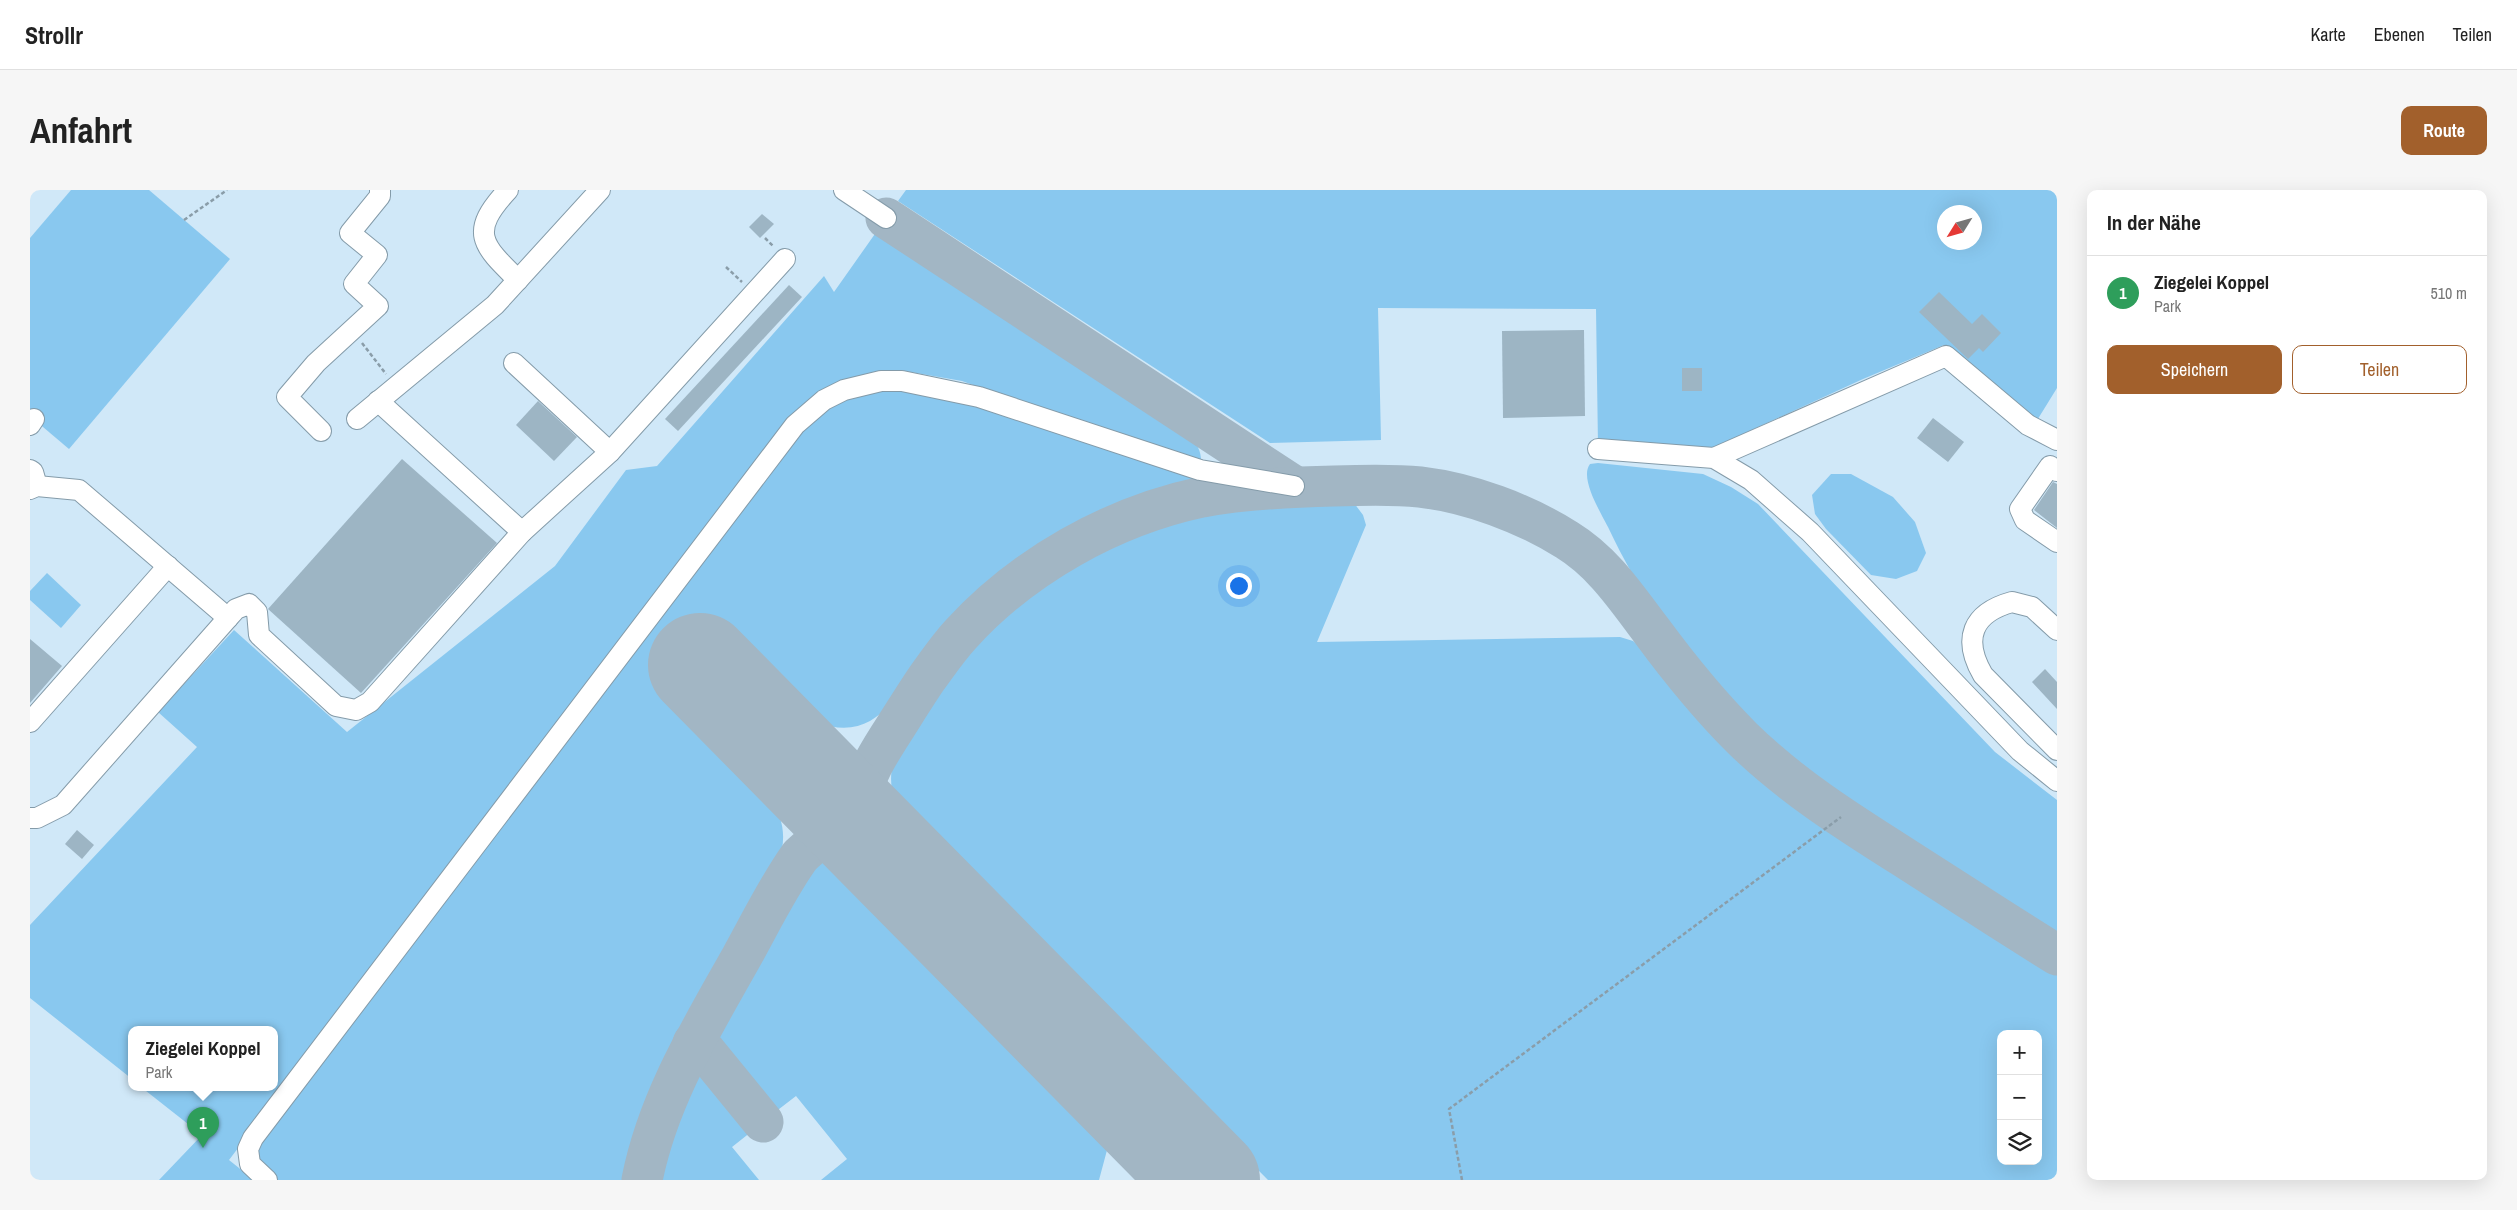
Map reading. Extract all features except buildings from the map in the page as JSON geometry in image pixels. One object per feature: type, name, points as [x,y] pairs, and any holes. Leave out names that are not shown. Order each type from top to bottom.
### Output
[{"type":"lane","points":[[320,432],[287,396],[316,363],[378,306],[354,284],[377,255],[350,232],[380,196],[380,190]]},
{"type":"lane","points":[[508,190],[490,209],[483,224],[483,237],[493,256],[518,280]]},
{"type":"lane","points":[[357,419],[495,305],[600,190]]},
{"type":"lane","points":[[844,190],[886,218]]},
{"type":"lane","points":[[30,818],[37,818],[63,805],[236,609],[249,604],[257,612],[259,635],[336,706],[356,710],[370,702],[522,532],[610,452],[785,258]]},
{"type":"lane","points":[[1714,458],[1946,356],[2028,425],[2057,440]]},
{"type":"lane","points":[[514,363],[610,452]]},
{"type":"lane","points":[[267,1180],[250,1164],[248,1149],[253,1138],[795,425],[824,400],[844,390],[881,381],[925,384],[979,397],[1200,470],[1294,486]]},
{"type":"lane","points":[[378,401],[522,532]]},
{"type":"lane","points":[[1598,449],[1714,458],[1751,480],[1810,532],[2020,751],[2057,781]]},
{"type":"lane","points":[[2057,471],[2050,466],[2020,509],[2025,520],[2057,542]]},
{"type":"lane","points":[[32,482],[79,490],[228,618]]},
{"type":"lane","points":[[30,722],[168,566]]},
{"type":"lane","points":[[2057,630],[2032,607],[2012,602],[1988,612],[1978,622],[1972,634],[1976,664],[1983,675],[2057,750]]},
{"type":"path","points":[[184,220],[227,190]]},
{"type":"path","points":[[726,267],[754,293]]},
{"type":"path","points":[[352,330],[396,386]]},
{"type":"path","points":[[1462,1180],[1449,1109],[1841,817]]},
{"type":"shaded area","points":[[71,190],[149,190],[230,259],[69,449],[30,416],[30,238]]},
{"type":"shaded area","points":[[906,190],[2057,190],[2057,388],[2036,422],[1944,345],[1863,379],[1706,451],[1598,446],[1596,309],[1378,308],[1381,440],[1270,443],[898,201]]},
{"type":"shaded area","points":[[877,231],[1188,435],[1199,449],[1201,466],[962,381],[899,370],[865,374],[818,396],[469,843],[229,1160],[254,1180],[159,1180],[202,1135],[146,1091],[278,1091],[278,1026],[128,1026],[128,1076],[30,998],[30,925],[197,747],[158,712],[234,630],[347,732],[555,566],[626,470],[657,466],[824,276],[834,292]]},
{"type":"shaded area","points":[[888,385],[934,391],[1198,475],[1177,490],[1134,504],[1071,533],[1021,566],[977,602],[955,623],[927,655],[895,699],[883,712],[870,721],[854,727],[837,727],[816,722],[724,630],[665,689],[770,797],[781,821],[783,846],[778,864],[681,1035],[645,1115],[629,1180],[277,1180],[260,1166],[254,1146],[818,408]]},
{"type":"shaded area","points":[[1598,463],[1703,474],[1731,487],[1758,504],[1995,752],[2057,800],[2057,937],[1932,858],[1809,773],[1734,708],[1715,689],[1663,623],[1633,575],[1596,505],[1589,486],[1587,470],[1590,464]]},
{"type":"shaded area","points":[[1831,474],[1851,474],[1893,497],[1915,522],[1926,553],[1917,571],[1896,579],[1871,575],[1826,529],[1815,514],[1812,495]]},
{"type":"shaded area","points":[[1337,500],[1354,503],[1363,515],[1366,525],[1317,642],[1620,637],[1633,641],[1643,649],[1711,727],[1744,760],[1816,819],[2057,975],[2057,1180],[1268,1180],[896,804],[891,777],[896,753],[902,742],[947,676],[999,618],[1059,571],[1093,552],[1165,522],[1229,508]]},
{"type":"shaded area","points":[[47,573],[81,605],[61,628],[30,600],[30,591]]},
{"type":"shaded area","points":[[835,861],[1110,1139],[1099,1180],[821,1180],[847,1159],[796,1096],[770,1116],[728,1068],[713,1037],[804,874],[824,862]]},
{"type":"shaded area","points":[[700,1070],[714,1078],[722,1086],[756,1128],[732,1147],[759,1180],[656,1180],[667,1139],[677,1112],[694,1073]]},
{"type":"taxiway","points":[[886,218],[1294,486]]},
{"type":"taxiway","points":[[883,849],[872,833],[863,805],[863,792],[872,766],[927,678],[956,639],[985,609],[1041,566],[1071,547],[1135,517],[1202,497],[1251,490],[1399,485],[1439,490],[1477,499],[1533,521],[1580,549],[1603,569],[1706,699],[1742,738],[1780,772],[1841,817],[2057,955]]},
{"type":"taxiway","points":[[642,1180],[649,1150],[659,1121],[682,1065],[769,906],[800,856],[822,838],[840,832],[859,836],[883,849]]},
{"type":"taxiway","points":[[693,1043],[705,1051],[763,1122]]},
{"type":"runway","points":[[700,665],[1208,1180]]},
{"type":"place","name":"Ziegelei Koppel","points":[[203,1148]]}]
